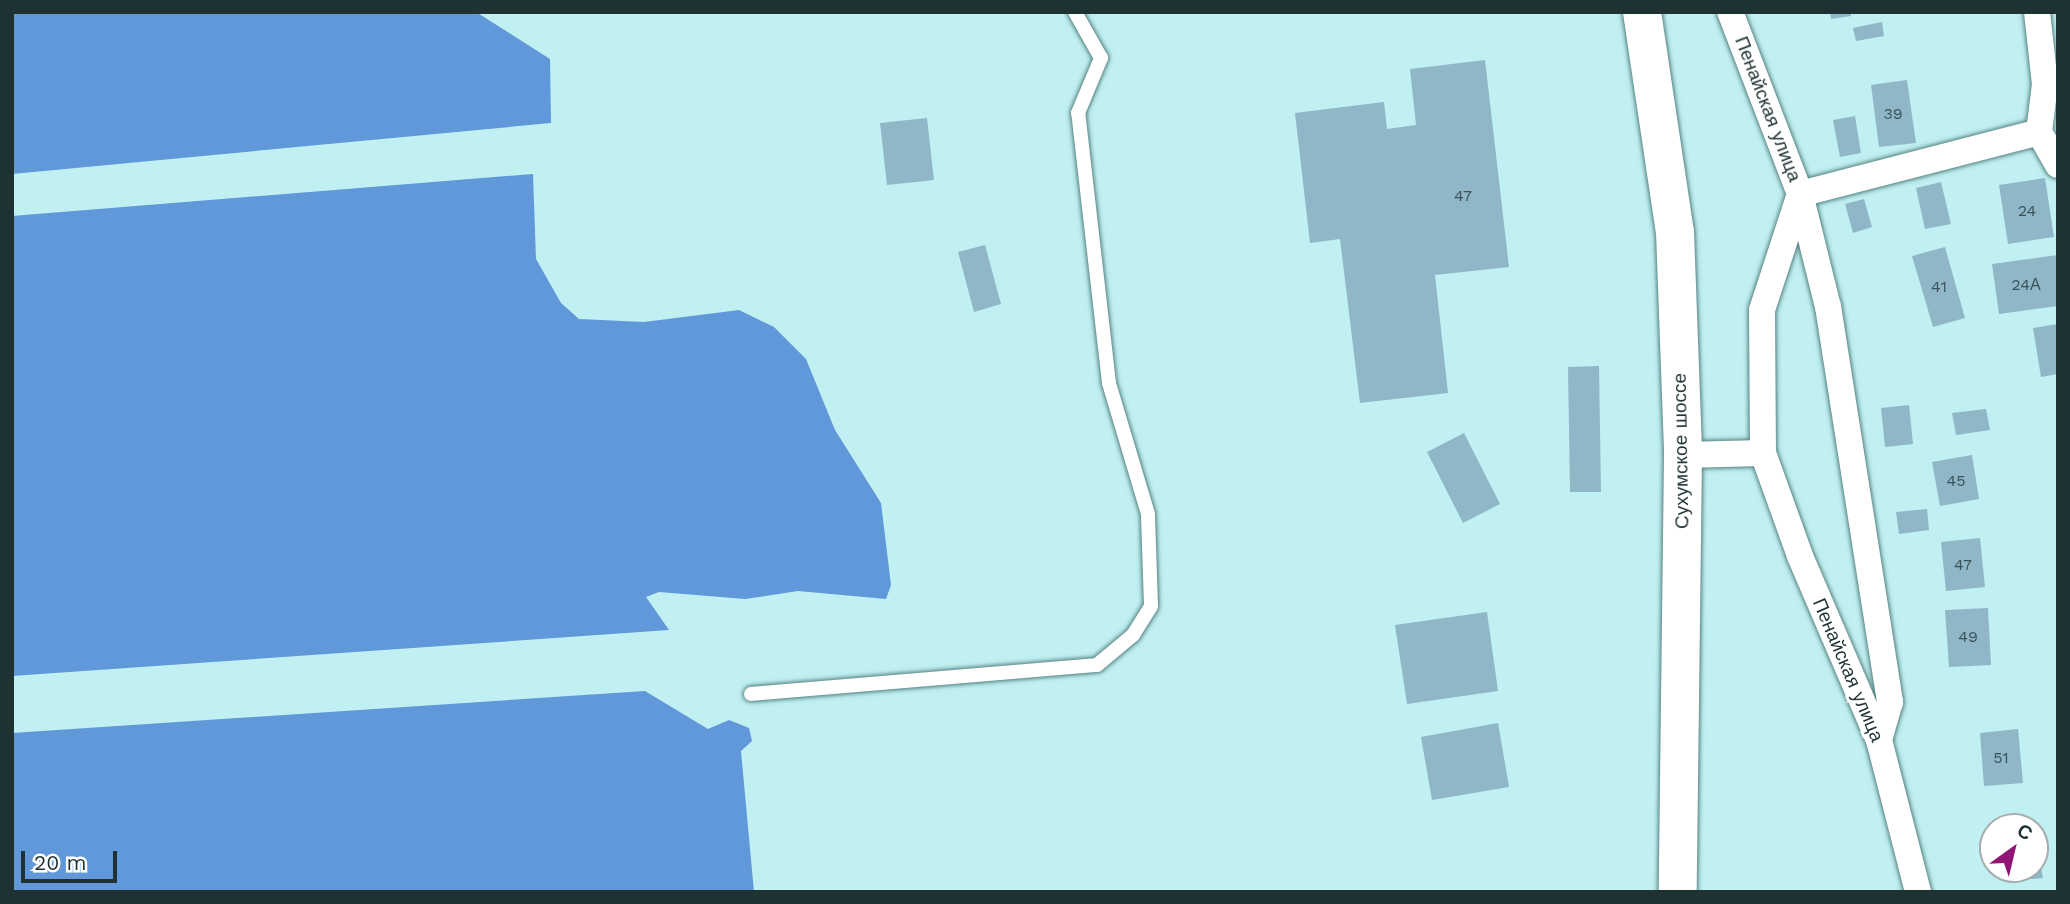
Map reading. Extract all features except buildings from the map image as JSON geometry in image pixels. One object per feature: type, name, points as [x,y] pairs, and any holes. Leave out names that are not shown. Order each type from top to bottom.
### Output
[{"type":"highway","name":"Сухумское шоссе","points":[[1642,12],[1675,232],[1683,455],[1678,892]]},
{"type":"street","name":"Пенайская улица","points":[[1730,12],[1800,194],[1762,310],[1763,453],[1800,556],[1879,740],[1918,892]]},
{"type":"street","points":[[2037,12],[2045,84],[2039,132],[2058,165]]},
{"type":"street","points":[[1879,740],[1890,702],[1828,307],[1800,194],[2039,132]]},
{"type":"street","points":[[1683,455],[1763,453]]},
{"type":"lane","points":[[751,694],[1097,665],[1133,635],[1151,606],[1148,514],[1109,383],[1078,113],[1101,58],[1075,12]]},
{"type":"water","points":[[12,12],[476,12],[550,59],[551,123],[12,174]]},
{"type":"water","points":[[533,174],[536,259],[561,303],[579,319],[644,322],[739,310],[774,327],[806,359],[835,430],[881,503],[891,585],[886,599],[798,591],[745,599],[659,592],[646,597],[669,630],[12,676],[12,216]]},
{"type":"water","points":[[645,691],[708,729],[729,720],[749,728],[752,741],[741,751],[754,892],[12,892],[12,733]]}]
